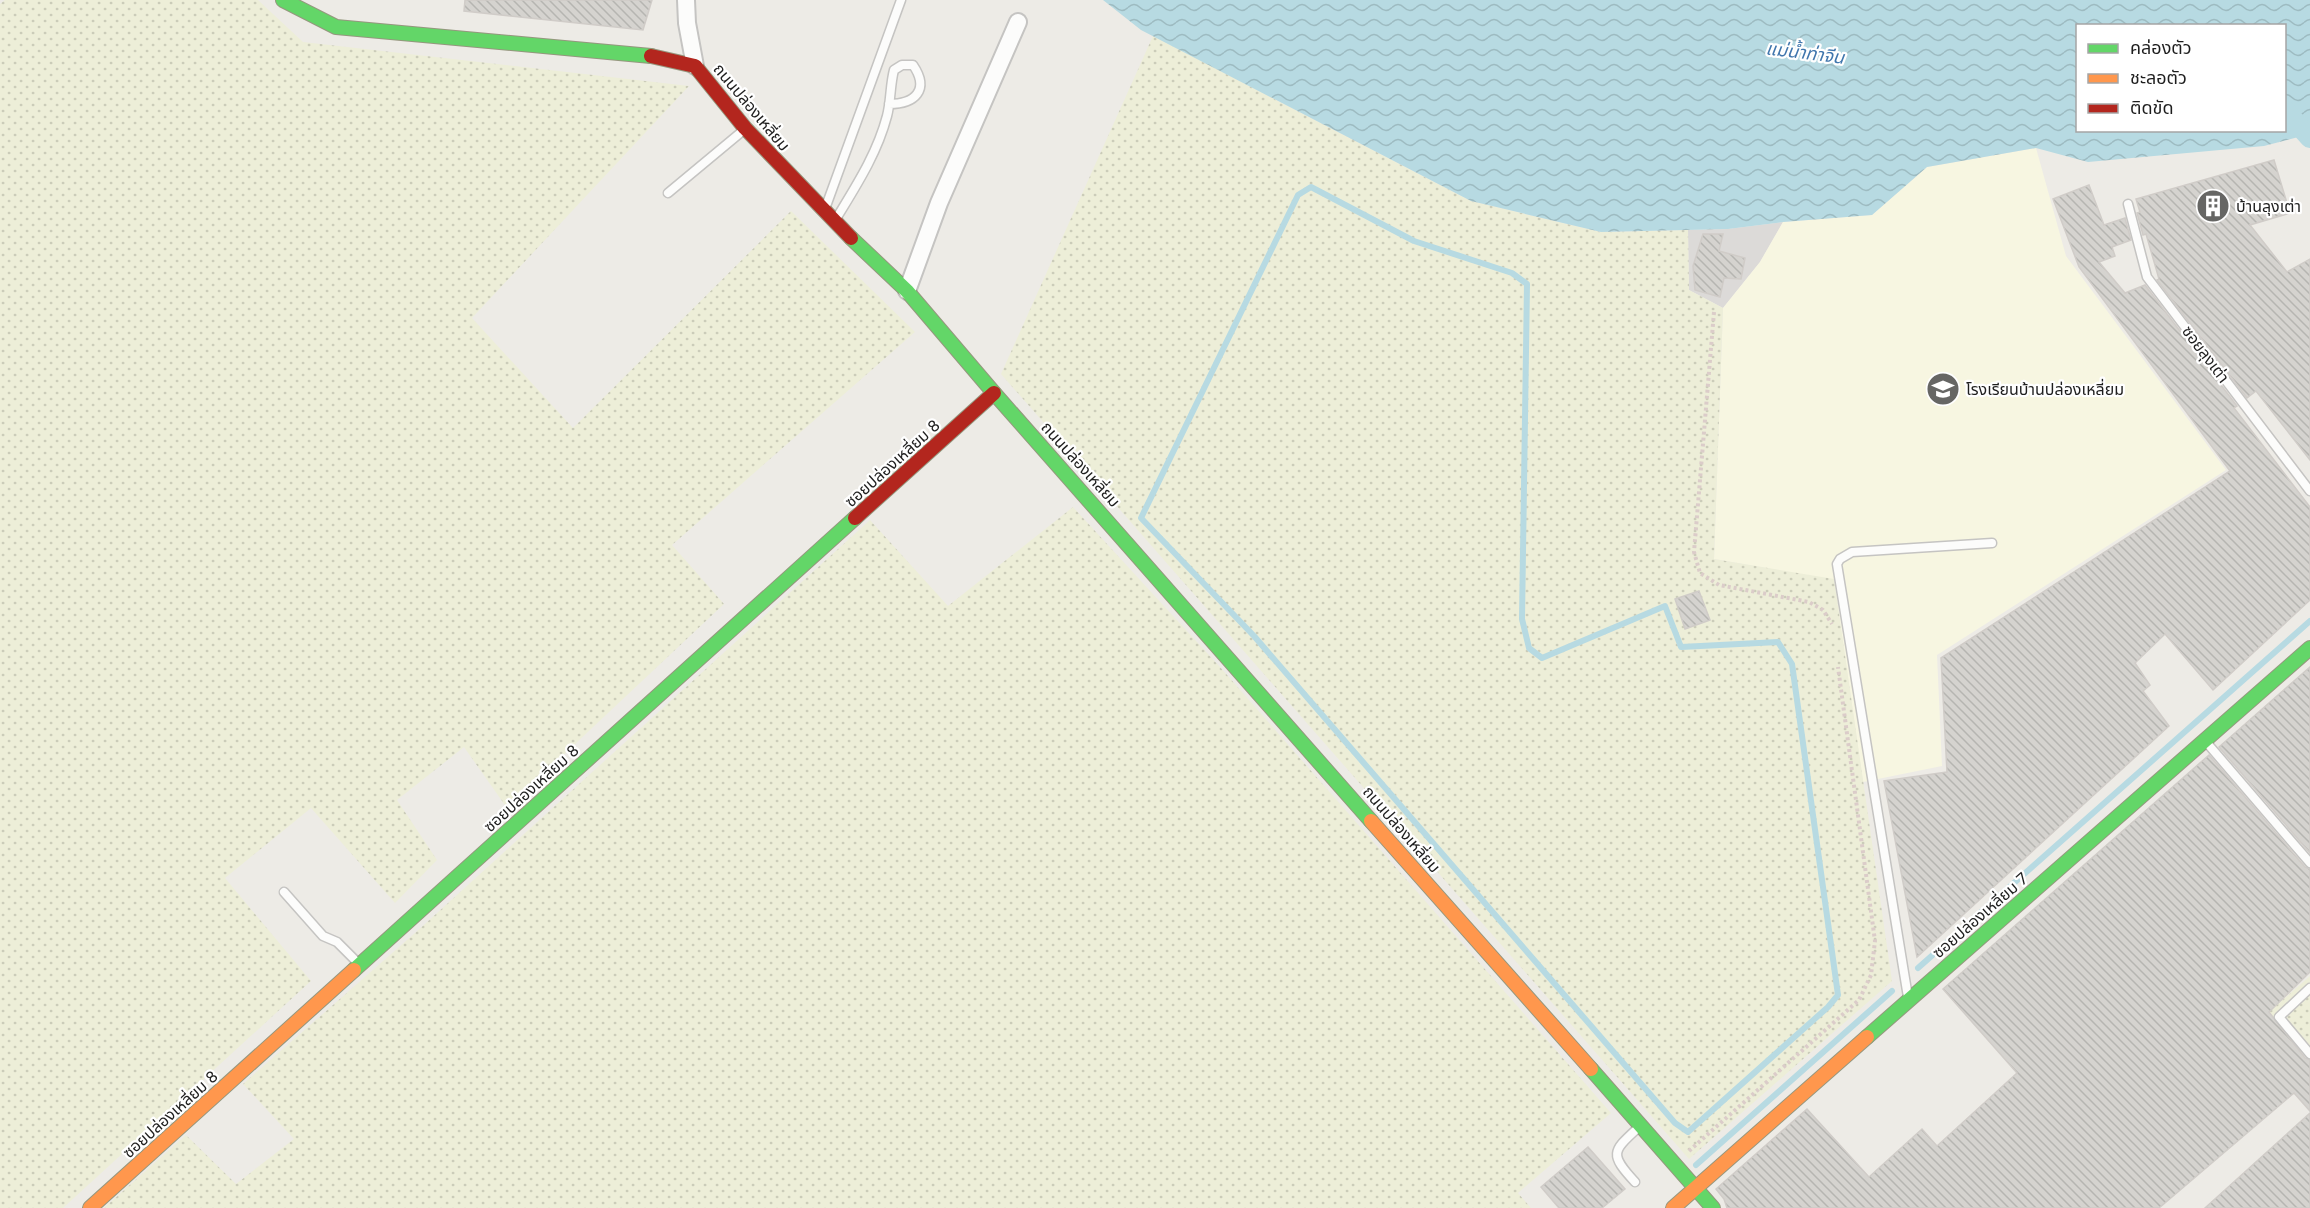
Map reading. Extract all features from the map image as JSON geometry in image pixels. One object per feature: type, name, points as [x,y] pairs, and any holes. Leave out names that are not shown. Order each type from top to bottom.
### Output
[{"type":"street","name":"ถนนปล่องเหลี่ยม","points":[[283,0],[336,27],[661,57],[695,66],[745,128],[829,217],[907,291],[994,393],[1713,1208]]},
{"type":"street","points":[[686,0],[687,23],[695,66]]},
{"type":"street","points":[[907,291],[939,203],[1018,22]]},
{"type":"street","name":"ซอยปล่องเหลี่ยม 8","points":[[90,1208],[994,393]]},
{"type":"street","name":"ซอยปล่องเหลี่ยม 7","points":[[1673,1208],[2310,648]]},
{"type":"lane","points":[[829,217],[901,0]]},
{"type":"lane","points":[[829,217],[861,180],[873,154],[887,116],[894,70],[903,65],[913,65],[920,82],[916,96],[908,102],[889,104]]},
{"type":"lane","points":[[668,193],[745,128]]},
{"type":"lane","name":"ซอยลุงเต่า","points":[[2128,204],[2147,277],[2310,491]]},
{"type":"lane","points":[[1909,1000],[1837,564],[1840,559],[1852,552],[1992,543]]},
{"type":"lane","points":[[2205,740],[2310,863]]},
{"type":"lane","points":[[284,892],[322,936],[337,942],[360,965]]},
{"type":"lane","points":[[2310,988],[2279,1017],[2310,1054]]},
{"type":"lane","points":[[1635,1182],[1618,1164],[1617,1153],[1619,1146],[1640,1126]]},
{"type":"path","points":[[1714,312],[1694,552],[1700,573],[1719,585],[1809,602],[1823,610],[1832,625]]},
{"type":"path","points":[[1674,1164],[1859,1000],[1871,975],[1875,941],[1837,660]]},
{"type":"shaded area","points":[[5,0],[258,0],[303,42],[689,86],[472,318],[573,428],[791,211],[915,332],[672,545],[724,604],[507,808],[464,747],[397,800],[437,860],[395,903],[311,808],[225,878],[311,981],[63,1208],[0,1208],[0,4]]},
{"type":"shaded area","points":[[1153,36],[1471,201],[1601,232],[1688,230],[1689,290],[1723,308],[1714,559],[1834,579],[1892,981],[1689,1159],[1001,374]]},
{"type":"shaded area","name":"โรงเรียนบ้านปล่องเหลี่ยม","points":[[2036,148],[2066,256],[2226,470],[1937,655],[1942,766],[1863,782],[1834,580],[1714,559],[1723,308],[1760,262],[1783,222],[1872,215],[1927,167]]},
{"type":"shaded area","points":[[1783,222],[1760,262],[1723,308],[1689,290],[1688,230],[1728,229]]},
{"type":"shaded area","points":[[1073,507],[1220,667],[1611,1113],[1518,1193],[1531,1208],[104,1208],[186,1135],[236,1184],[294,1139],[243,1084],[415,933],[870,520],[948,606]]},
{"type":"shaded area","points":[[2310,976],[2310,1059],[2269,1012]]},
{"type":"water","name":"แม่น้ำท่าจีน","points":[[1103,0],[2310,0],[2310,134],[2264,146],[2088,162],[2036,148],[1927,167],[1872,215],[1728,229],[1601,232],[1471,201],[1141,30]]},
{"type":"building","points":[[465,0],[652,0],[643,30],[464,11]]},
{"type":"building","points":[[2274,160],[2290,213],[2250,225],[2287,272],[2310,259],[2310,460],[2256,391],[2247,398],[2157,280],[2159,279],[2146,234],[2143,235],[2137,213],[2140,212],[2136,199]]},
{"type":"building","points":[[2089,185],[2104,225],[2125,218],[2131,240],[2112,247],[2115,256],[2099,262],[2125,293],[2145,285],[2237,406],[2234,408],[2310,507],[2310,600],[2213,690],[2165,634],[2135,663],[2150,685],[2143,691],[2169,726],[1917,957],[1884,781],[1947,772],[1941,658],[2230,471],[2079,267],[2053,199]]},
{"type":"building","points":[[1703,234],[1723,234],[1719,251],[1745,258],[1741,279],[1724,278],[1720,297],[1695,290],[1693,266]]},
{"type":"building","points":[[1699,591],[1710,620],[1685,629],[1675,599]]},
{"type":"building","points":[[2310,667],[2310,853],[2219,747]]},
{"type":"building","points":[[2209,755],[2305,867],[2310,869],[2310,972],[2269,1012],[2305,1058],[2310,1060],[2310,1111],[2294,1093],[2159,1208],[1727,1208],[1724,1199],[1716,1189],[1807,1109],[1869,1177],[1922,1129],[1937,1146],[2017,1073],[1943,989]]},
{"type":"building","points":[[2310,1113],[2310,1208],[2205,1208]]},
{"type":"building","points":[[1588,1147],[1625,1189],[1602,1208],[1559,1208],[1541,1187]]},
{"type":"waterway","points":[[2286,111],[2310,138]]},
{"type":"waterway","points":[[1311,187],[1414,241],[1512,273],[1527,284],[1522,619],[1529,648],[1542,658],[1665,606],[1681,647],[1778,642],[1792,664],[1838,995],[1828,1007],[1688,1132],[1675,1123],[1254,636],[1141,518],[1298,195],[1311,187]]},
{"type":"waterway","points":[[1918,968],[2310,621]]},
{"type":"waterway","points":[[1696,1165],[1892,991]]},
{"type":"traffic: fast","points":[[283,0],[336,27],[651,56]]},
{"type":"traffic: fast","points":[[851,238],[907,291],[1371,821]]},
{"type":"traffic: fast","points":[[354,970],[855,518]]},
{"type":"traffic: fast","points":[[1867,1037],[2310,648]]},
{"type":"traffic: fast","points":[[1591,1069],[1713,1208]]},
{"type":"traffic: slow","points":[[1371,821],[1591,1069]]},
{"type":"traffic: slow","points":[[90,1208],[354,970]]},
{"type":"traffic: slow","points":[[1673,1208],[1867,1037]]},
{"type":"traffic: jam","points":[[651,56],[695,66],[745,128],[851,238]]},
{"type":"traffic: jam","points":[[855,518],[994,393]]},
{"type":"place","name":"บ้านลุงเต่า","points":[[2213,206]]},
{"type":"place","name":"โรงเรียนบ้านปล่องเหลี่ยม","points":[[1943,389]]}]
